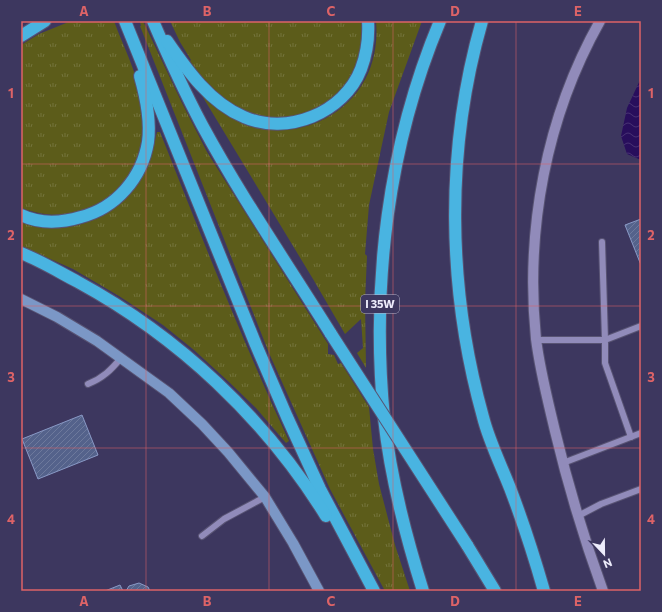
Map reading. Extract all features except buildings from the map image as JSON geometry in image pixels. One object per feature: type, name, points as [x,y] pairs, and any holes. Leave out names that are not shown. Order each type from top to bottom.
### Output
[{"type":"highway","points":[[21,25],[31,21]]},
{"type":"highway","points":[[21,36],[45,21]]},
{"type":"highway","points":[[21,215],[40,221],[55,222],[72,220],[89,215],[102,209],[117,199],[129,187],[139,171],[148,142],[147,101],[125,21]]},
{"type":"highway","points":[[125,21],[287,418],[320,489],[374,591]]},
{"type":"highway","points":[[153,21],[194,78],[215,98],[226,107],[244,117],[275,124],[292,123],[307,119],[323,112],[337,102],[348,90],[361,69],[367,50],[368,21]]},
{"type":"highway","points":[[153,21],[174,70],[232,177],[495,591]]},
{"type":"highway","name":"I 35W","points":[[423,591],[395,487],[389,454],[381,379],[380,314],[386,229],[398,159],[424,63],[440,21]]},
{"type":"highway","points":[[482,21],[465,88],[459,135],[455,213],[459,292],[464,330],[483,419],[527,534],[544,591]]},
{"type":"highway","points":[[21,253],[98,292],[138,318],[176,346],[203,369],[269,437],[298,474],[319,504],[374,591]]},
{"type":"street","points":[[600,21],[574,74],[550,143],[536,218],[533,259],[533,295],[537,340],[546,394],[578,516],[603,591]]},
{"type":"street","points":[[21,299],[57,317],[97,341],[169,393],[202,424],[228,452],[265,497],[293,543],[319,591]]},
{"type":"lane","points":[[602,242],[605,362],[632,436]]},
{"type":"lane","points":[[537,340],[604,340],[641,326]]},
{"type":"lane","points":[[88,384],[98,380],[110,371],[121,358]]},
{"type":"lane","points":[[563,463],[641,433]]},
{"type":"lane","points":[[578,516],[601,504],[641,488]]},
{"type":"lane","points":[[202,536],[224,519],[265,497]]},
{"type":"green space","points":[[71,21],[114,21],[133,69],[139,89],[143,115],[143,131],[136,161],[120,186],[109,196],[95,205],[76,212],[58,215],[40,213],[21,208],[21,45],[39,34]]},
{"type":"green space","points":[[143,21],[207,152],[328,344],[328,354],[334,355],[338,364],[341,363],[369,407],[373,449],[379,484],[395,545],[410,591],[385,591],[330,489],[269,353],[140,26],[140,22]]},
{"type":"green space","points":[[170,21],[361,21],[363,38],[357,64],[340,91],[328,102],[300,116],[284,118],[267,117],[243,110],[222,97],[213,89],[190,61],[191,60]]},
{"type":"green space","points":[[376,21],[422,21],[389,112],[369,205],[365,254],[367,256],[365,301],[366,368],[357,353],[363,348],[361,319],[345,334],[201,94],[234,117],[255,127],[263,129],[295,129],[318,122],[345,105],[364,82],[374,53]]},
{"type":"green space","points":[[157,132],[160,132],[238,326],[289,441],[286,443],[256,408],[229,382],[194,350],[163,325],[119,296],[73,269],[21,246],[21,221],[40,227],[59,228],[78,225],[95,219],[112,209],[126,197],[139,182],[150,161]]},
{"type":"water","points":[[641,78],[641,160],[627,154],[621,136],[627,108]]}]
